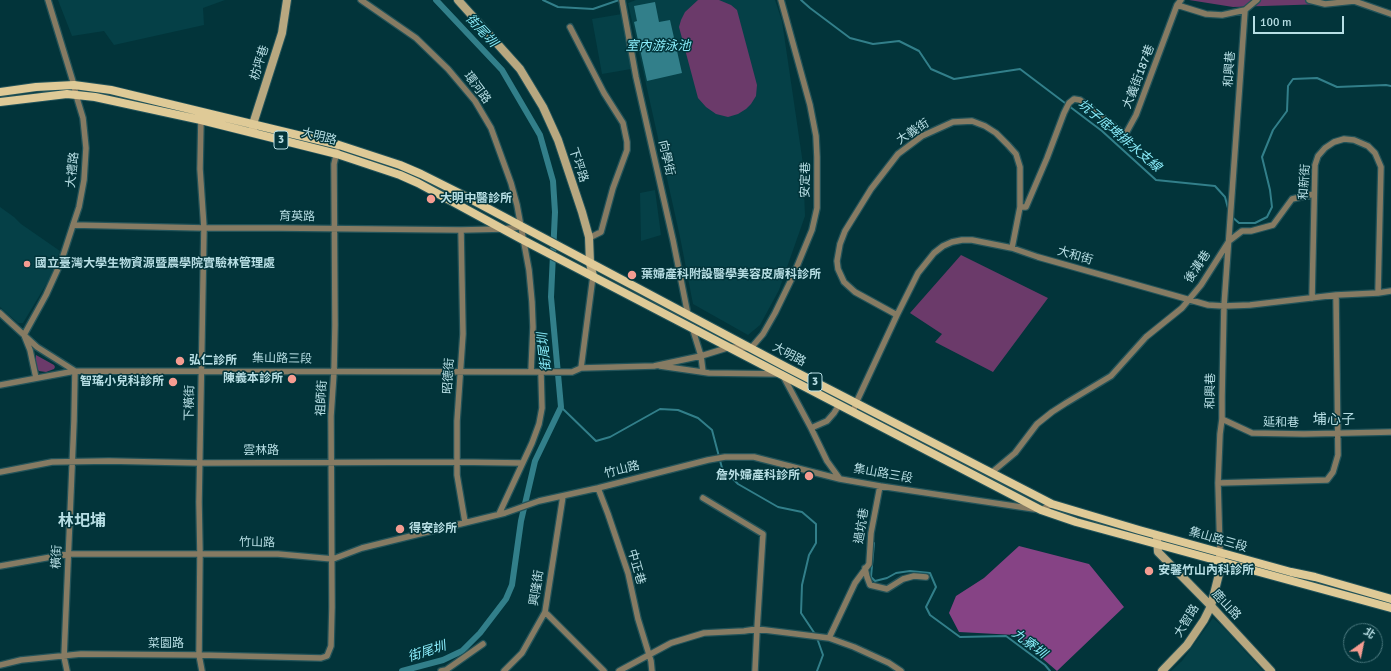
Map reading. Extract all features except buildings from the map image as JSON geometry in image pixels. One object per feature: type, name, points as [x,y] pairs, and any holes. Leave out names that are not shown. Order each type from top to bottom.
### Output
[{"type":"main road","name":"大明路","points":[[0,92],[36,87],[74,85],[111,90],[253,133],[337,154],[418,182],[523,240],[730,347],[856,403],[1052,504]]},
{"type":"main road","name":"大明路","points":[[0,102],[67,94],[95,97],[253,124],[339,145],[400,165],[421,174],[520,227],[544,238],[751,348],[784,371],[839,405],[1041,510]]},
{"type":"main road","name":"集山路三段","points":[[1052,504],[1157,535],[1391,599]]},
{"type":"main road","name":"集山路三段","points":[[1041,510],[1076,522],[1391,608]]},
{"type":"street","name":"大禮路","points":[[24,335],[46,295],[61,262],[79,207],[84,180],[86,148],[83,118],[48,0]]},
{"type":"street","name":"枋坪巷","points":[[253,133],[253,124],[282,33],[287,0]]},
{"type":"street","name":"環河路","points":[[361,0],[416,38],[448,69],[475,101],[490,128],[501,154],[517,205],[520,227],[530,270],[532,302],[531,372]]},
{"type":"street","name":"下坪路","points":[[458,0],[520,69],[543,106],[558,140],[589,238],[590,263],[593,276],[582,368]]},
{"type":"street","name":"安定巷","points":[[751,348],[769,324],[793,276],[812,230],[817,208],[816,136],[812,113],[781,0]]},
{"type":"street","points":[[1179,2],[1206,14],[1222,15],[1245,10],[1257,0]]},
{"type":"street","points":[[1309,0],[1325,4],[1354,1],[1391,14]]},
{"type":"street","name":"大義街187巷","points":[[1020,207],[1026,207],[1066,109],[1069,103],[1074,99],[1080,100],[1125,135],[1136,115],[1179,2]]},
{"type":"street","name":"向學街","points":[[623,3],[636,77],[673,240],[688,315]]},
{"type":"street","name":"和興巷","points":[[1220,552],[1218,483],[1222,419],[1224,306],[1245,10]]},
{"type":"street","points":[[570,26],[604,93],[622,124],[627,142],[627,150],[601,232],[589,238]]},
{"type":"street","name":"下橫街","points":[[201,116],[200,176],[204,228],[201,371],[199,655],[202,671]]},
{"type":"street","name":"大義街","points":[[897,315],[854,292],[844,282],[838,269],[837,261],[840,244],[845,231],[872,189],[898,154],[922,136],[953,122],[972,121],[985,126],[996,133],[1016,154],[1020,167],[1020,207],[1012,248]]},
{"type":"street","name":"和新街","points":[[1312,298],[1315,166],[1318,156],[1329,144],[1344,139],[1364,143],[1375,153],[1381,167],[1378,293]]},
{"type":"street","name":"祖師街","points":[[329,652],[331,646],[333,559],[331,416],[334,372],[334,164],[339,145]]},
{"type":"street","name":"後溝巷","points":[[991,473],[1015,453],[1037,424],[1052,412],[1111,376],[1146,337],[1175,316],[1201,285],[1229,241],[1242,231],[1251,231],[1273,225],[1292,199],[1314,194]]},
{"type":"street","name":"育英路","points":[[73,226],[461,230],[520,227]]},
{"type":"street","name":"昭德街","points":[[461,230],[462,334],[457,421],[457,475],[465,522]]},
{"type":"street","name":"大和街","points":[[853,412],[897,315],[918,273],[934,253],[943,246],[952,242],[967,240],[1012,248],[1038,257],[1208,305],[1224,306],[1391,291]]},
{"type":"street","points":[[1218,483],[1327,480],[1333,472],[1338,455],[1339,433],[1336,295]]},
{"type":"street","points":[[0,313],[37,347],[75,371]]},
{"type":"street","points":[[692,327],[704,372]]},
{"type":"street","points":[[24,335],[30,350],[36,378]]},
{"type":"street","points":[[654,366],[700,356],[730,347],[751,348]]},
{"type":"street","points":[[582,368],[654,366],[704,372],[784,371]]},
{"type":"street","name":"集山路三段","points":[[0,385],[75,371],[541,373],[572,372],[582,368]]},
{"type":"street","name":"橫街","points":[[67,671],[64,656],[75,371]]},
{"type":"street","name":"集山路三段","points":[[784,371],[827,460],[840,479],[1041,510]]},
{"type":"street","points":[[499,514],[539,424],[542,408],[541,373]]},
{"type":"street","points":[[811,428],[827,421],[839,405]]},
{"type":"street","name":"延和巷","points":[[1222,419],[1252,433],[1304,434],[1391,432]]},
{"type":"street","name":"竹山路","points":[[0,566],[68,554],[278,554],[333,559],[362,548],[508,512],[539,501],[725,457],[754,457],[840,479]]},
{"type":"street","name":"雲林路","points":[[0,472],[52,462],[109,461],[200,463],[522,463]]},
{"type":"street","name":"過坑巷","points":[[829,638],[855,583],[869,564],[871,533],[880,486]]},
{"type":"street","name":"中正巷","points":[[598,488],[628,573],[638,619],[650,654],[652,671]]},
{"type":"street","name":"興隆街","points":[[504,671],[522,653],[545,612],[563,496]]},
{"type":"street","points":[[703,498],[763,534],[756,628],[755,671]]},
{"type":"street","points":[[1041,510],[1052,504]]},
{"type":"street","points":[[1156,544],[1157,535]]},
{"type":"street","name":"鹿山路","points":[[1156,544],[1158,552],[1211,606],[1271,671]]},
{"type":"street","name":"大智路","points":[[1162,671],[1187,645],[1204,620],[1211,606],[1222,562],[1220,552]]},
{"type":"street","points":[[865,568],[870,585],[887,589],[903,579],[914,576],[926,577]]},
{"type":"street","points":[[545,612],[604,671]]},
{"type":"street","points":[[619,671],[671,643],[704,633],[744,631],[756,628],[829,638],[854,647],[890,664],[901,671]]},
{"type":"street","points":[[441,671],[446,670],[484,644]]},
{"type":"street","name":"菜園路","points":[[0,665],[21,660],[81,654],[321,658],[327,656],[329,652]]},
{"type":"shaded area","points":[[58,0],[225,0],[203,8],[204,25],[114,45],[104,31],[72,36]]},
{"type":"shaded area","points":[[636,0],[775,0],[782,21],[803,164],[805,216],[779,290],[760,325],[748,335],[693,304],[680,237],[628,3]]},
{"type":"shaded area","points":[[698,0],[719,0],[731,5],[737,10],[757,85],[756,96],[751,104],[738,114],[728,117],[716,114],[706,107],[698,98],[679,27],[685,12]]},
{"type":"shaded area","points":[[1189,0],[1355,0],[1325,4],[1233,7]]},
{"type":"shaded area","points":[[622,14],[631,69],[602,74],[592,19]]},
{"type":"shaded area","points":[[655,190],[661,235],[641,241],[640,193]]},
{"type":"shaded area","name":"國立臺灣大學生物資源暨農學院實驗林管理處","points":[[0,207],[21,224],[60,251],[50,278],[23,323],[18,323],[0,307]]},
{"type":"shaded area","points":[[961,255],[1048,298],[993,372],[935,342],[942,334],[910,313]]},
{"type":"shaded area","points":[[36,355],[54,365],[54,369],[46,372],[39,371],[36,368]]},
{"type":"shaded area","points":[[1019,546],[1089,564],[1124,607],[1057,671],[1015,635],[959,632],[949,613],[956,596],[984,578]]},
{"type":"shaded area","points":[[1213,618],[1263,671],[1171,671],[1182,661]]},
{"type":"water","name":"室內游泳池","points":[[655,2],[659,22],[670,20],[682,73],[647,81],[634,22],[637,21],[634,6]]},
{"type":"waterway","name":"街尾圳","points":[[402,671],[443,660],[462,651],[480,633],[506,599],[512,585],[521,521],[535,461],[561,407],[551,297],[555,212],[553,181],[540,135],[502,70],[436,0]]},
{"type":"waterway","name":"坑子底埤排水支線","points":[[543,0],[558,7],[593,9],[619,0]]},
{"type":"waterway","name":"坑子底埤排水支線","points":[[801,0],[850,38],[873,44],[899,41],[919,51],[931,69],[954,79],[1020,69],[1102,131],[1156,180],[1215,186],[1225,197],[1229,212]]},
{"type":"waterway","name":"坑子底埤排水支線","points":[[1231,216],[1239,223],[1255,223],[1267,217],[1272,207],[1270,190],[1262,157],[1273,130],[1287,111],[1288,86],[1293,79],[1317,78],[1337,87],[1391,86]]},
{"type":"waterway","points":[[561,407],[596,441],[610,437],[660,409],[678,410],[698,418],[712,430],[722,468],[738,484],[778,507],[802,512],[816,524],[816,543],[809,555],[802,585],[801,613],[815,634]]},
{"type":"waterway","name":"九寮圳","points":[[874,543],[871,577],[875,581],[887,578],[896,573],[910,571],[930,573],[936,587],[926,607],[930,615],[960,637],[1006,636],[1045,665],[1050,671]]},
{"type":"waterway","points":[[817,638],[823,655],[817,671]]},
{"type":"place","name":"大明中醫診所","points":[[431,199]]},
{"type":"place","name":"國立臺灣大學生物資源暨農學院實驗林管理處","points":[[27,264]]},
{"type":"place","name":"葉婦產科附設醫學美容皮膚科診所","points":[[632,275]]},
{"type":"place","name":"弘仁診所","points":[[180,361]]},
{"type":"place","name":"陳義本診所","points":[[292,379]]},
{"type":"place","name":"智瑤小兒科診所","points":[[173,382]]},
{"type":"place","name":"詹外婦產科診所","points":[[809,476]]},
{"type":"place","name":"得安診所","points":[[400,529]]},
{"type":"place","name":"安馨竹山內科診所","points":[[1149,571]]},
{"type":"district","name":"埔心子","points":[[1334,420]]},
{"type":"district","name":"林圯埔","points":[[82,522]]}]
